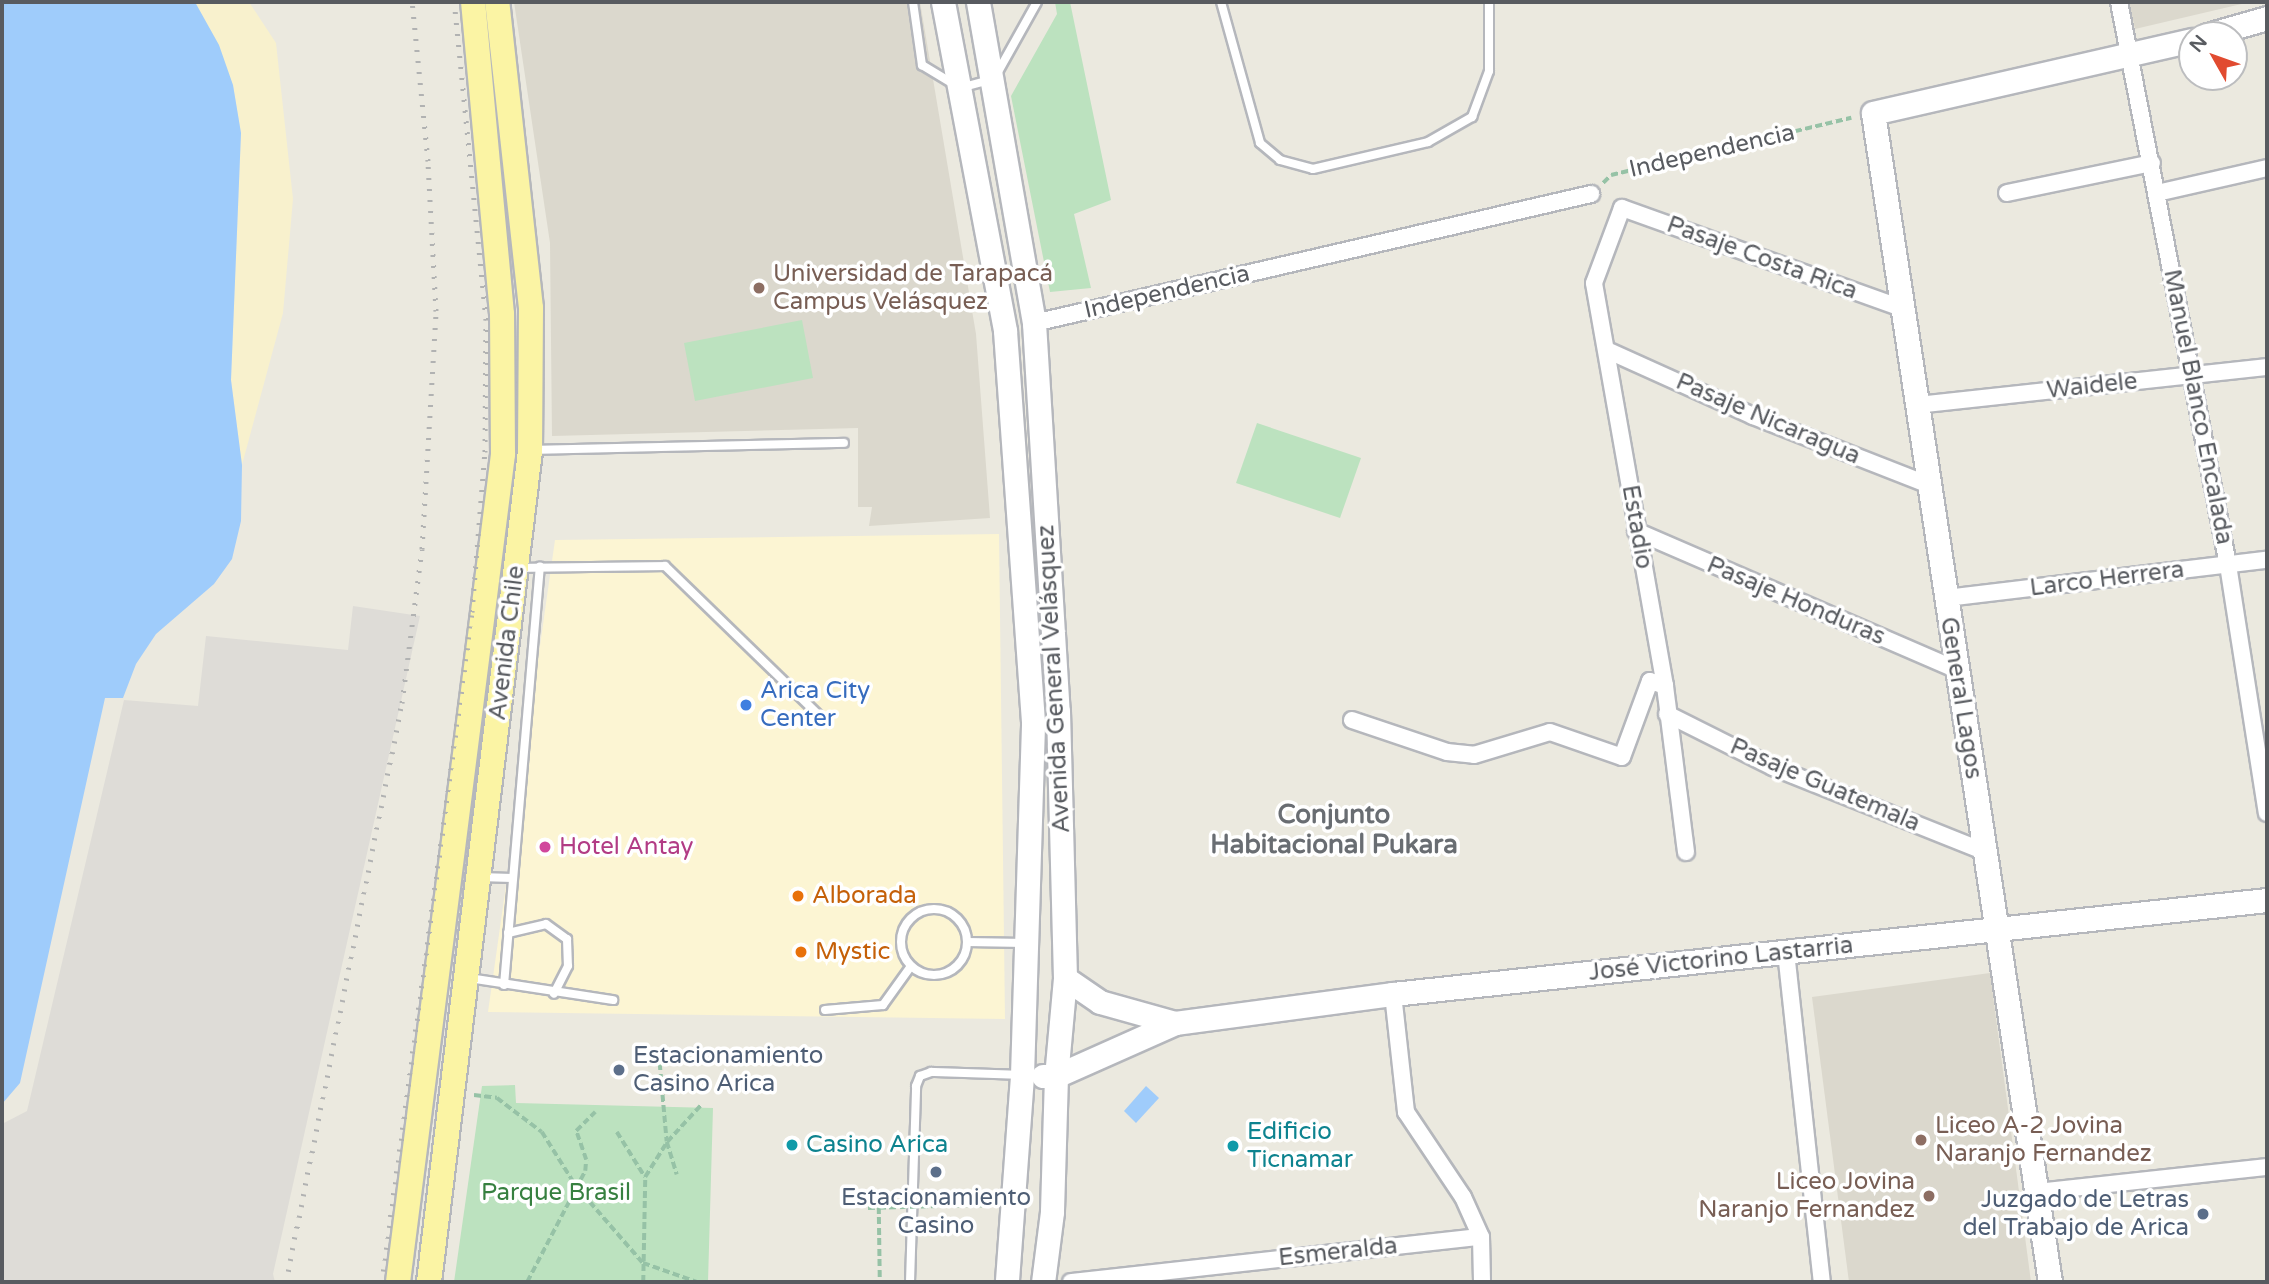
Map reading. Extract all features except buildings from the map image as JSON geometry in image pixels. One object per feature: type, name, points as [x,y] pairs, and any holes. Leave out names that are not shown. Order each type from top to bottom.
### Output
[{"type":"main road","name":"Avenida Chile","points":[[398,1282],[433,1027],[503,454],[502,334],[473,2]]},
{"type":"main road","name":"Avenida Chile","points":[[429,1282],[455,1094],[480,877],[528,568],[531,333],[497,2]]},
{"type":"main road","name":"Avenida General Velásquez","points":[[943,2],[1005,331],[1032,725],[1028,944],[1022,1076],[1007,1282]]},
{"type":"main road","name":"Avenida General Velásquez","points":[[978,2],[994,79],[1034,323],[1058,711],[1065,978],[1055,1076],[1052,1212],[1044,1282]]},
{"type":"main road","points":[[2248,23],[2267,18]]},
{"type":"main road","points":[[1873,113],[2131,57],[2178,44]]},
{"type":"main road","name":"General Lagos","points":[[1873,113],[2050,1282]]},
{"type":"main road","points":[[502,334],[531,333]]},
{"type":"main road","name":"José Victorino Lastarria","points":[[1022,1076],[1055,1076],[1175,1023],[1393,994],[2267,901]]},
{"type":"main road","name":"José Victorino Lastarria","points":[[1065,978],[1100,1002],[1175,1023]]},
{"type":"main road","points":[[433,1027],[463,1028]]},
{"type":"street","name":"Manuel Blanco Encalada","points":[[2119,2],[2228,565],[2267,813]]},
{"type":"street","points":[[2007,193],[2151,163]]},
{"type":"street","points":[[2157,193],[2267,168]]},
{"type":"street","name":"Independencia","points":[[1034,323],[1591,194]]},
{"type":"street","name":"Pasaje Costa Rica","points":[[1622,208],[1902,308]]},
{"type":"street","name":"Estadio","points":[[1622,208],[1594,283],[1609,351],[1636,531],[1665,686],[1686,852]]},
{"type":"street","name":"Pasaje Nicaragua","points":[[1609,351],[1753,415],[1929,485]]},
{"type":"street","name":"Waidele","points":[[1917,405],[2267,367]]},
{"type":"street","name":"Pasaje Honduras","points":[[1636,531],[1957,670]]},
{"type":"street","name":"Larco Herrera","points":[[1946,598],[2267,560]]},
{"type":"street","points":[[1352,720],[1447,752],[1475,755],[1550,732],[1622,757],[1650,681],[1665,686]]},
{"type":"street","name":"Pasaje Guatemala","points":[[1667,714],[1773,767],[1985,852]]},
{"type":"street","points":[[1786,952],[1822,1282]]},
{"type":"street","points":[[1393,994],[1406,1112],[1463,1198],[1481,1237],[1482,1282]]},
{"type":"street","points":[[2036,1192],[2267,1167]]},
{"type":"street","name":"Esmeralda","points":[[1071,1282],[1215,1274],[1481,1237]]},
{"type":"lane","points":[[913,2],[922,65],[960,88],[994,79],[1037,2]]},
{"type":"lane","points":[[1221,2],[1260,143],[1280,160],[1313,169],[1428,142],[1472,117],[1490,62],[1489,2]]},
{"type":"lane","points":[[530,450],[844,443]]},
{"type":"lane","points":[[504,985],[528,568],[665,566],[821,717]]},
{"type":"lane","points":[[480,877],[512,878]]},
{"type":"lane","points":[[932,909],[952,915],[960,922],[967,942],[965,953],[952,970],[931,975],[911,966],[901,947],[901,936],[905,926],[921,911],[932,909]]},
{"type":"lane","points":[[508,933],[546,924],[567,939],[568,966],[554,994]]},
{"type":"lane","points":[[967,942],[1028,944]]},
{"type":"lane","points":[[825,1010],[883,1005],[911,966]]},
{"type":"lane","points":[[468,978],[554,994],[613,1000]]},
{"type":"lane","points":[[910,1282],[916,1086],[920,1076],[930,1072],[1022,1076]]},
{"type":"path","name":"Independencia","points":[[1591,194],[1611,175],[1873,113]]},
{"type":"path","points":[[659,1052],[667,1142],[677,1174]]},
{"type":"path","points":[[455,1094],[491,1096],[542,1132],[576,1186],[643,1262],[697,1282]]},
{"type":"path","points":[[643,1282],[645,1177],[667,1142],[702,1104]]},
{"type":"path","points":[[527,1282],[576,1186],[586,1160],[576,1131],[594,1112]]},
{"type":"path","points":[[617,1132],[645,1177]]},
{"type":"path","points":[[868,1208],[975,1205]]},
{"type":"path","points":[[879,1207],[880,1282]]},
{"type":"shaded area","name":"Universidad de Tarapacá Campus Velásquez","points":[[514,2],[920,2],[976,334],[990,518],[869,526],[872,507],[858,507],[858,428],[552,436],[550,243]]},
{"type":"shaded area","points":[[2129,2],[2250,2],[2135,29]]},
{"type":"shaded area","points":[[999,534],[1005,1019],[488,1012],[555,540]]},
{"type":"shaded area","points":[[353,606],[420,616],[273,1274],[275,1282],[2,1282],[2,1124],[27,1111],[124,700],[198,706],[206,636],[348,650]]},
{"type":"shaded area","name":"Liceo A-2 Jovina Naranjo Fernandez","points":[[1990,973],[2031,1282],[1849,1282],[1812,997]]},
{"type":"green space","points":[[1055,2],[1070,2],[1111,200],[1074,214],[1091,288],[1050,292],[1011,96],[1057,14]]},
{"type":"green space","points":[[802,320],[813,378],[695,401],[684,343]]},
{"type":"green space","points":[[1257,423],[1361,458],[1340,518],[1236,483]]},
{"type":"green space","name":"Parque Brasil","points":[[515,1085],[516,1103],[713,1108],[708,1282],[454,1282],[482,1086]]},
{"type":"sand","points":[[195,2],[249,2],[276,43],[293,199],[283,313],[242,465],[231,380],[241,133],[233,85]]},
{"type":"water","points":[[2,2],[195,2],[219,45],[233,85],[241,133],[231,380],[242,465],[241,521],[232,559],[214,584],[156,634],[136,664],[123,698],[105,698],[20,1083],[2,1104]]},
{"type":"water","points":[[1146,1086],[1159,1098],[1136,1123],[1124,1111]]},
{"type":"railway","points":[[286,1282],[402,703],[422,549],[436,311],[428,161],[412,2]]},
{"type":"railway","points":[[382,1282],[472,612],[485,452],[486,320],[454,2]]},
{"type":"place","name":"Universidad de Tarapacá Campus Velásquez","points":[[759,288]]},
{"type":"place","name":"Arica City Center","points":[[746,705]]},
{"type":"place","name":"Hotel Antay","points":[[545,847]]},
{"type":"place","name":"Alborada","points":[[798,896]]},
{"type":"place","name":"Mystic","points":[[801,952]]},
{"type":"place","name":"Estacionamiento Casino Arica","points":[[619,1070]]},
{"type":"place","name":"Liceo A-2 Jovina Naranjo Fernandez","points":[[1921,1140]]},
{"type":"place","name":"Casino Arica","points":[[792,1145]]},
{"type":"place","name":"Edificio Ticnamar","points":[[1233,1146]]},
{"type":"place","name":"Estacionamiento Casino","points":[[936,1172]]},
{"type":"place","name":"Liceo Jovina Naranjo Fernandez","points":[[1929,1196]]},
{"type":"place","name":"Juzgado de Letras del Trabajo de Arica","points":[[2203,1214]]},
{"type":"district","name":"Conjunto Habitacional Pukara","points":[[1334,830]]}]
